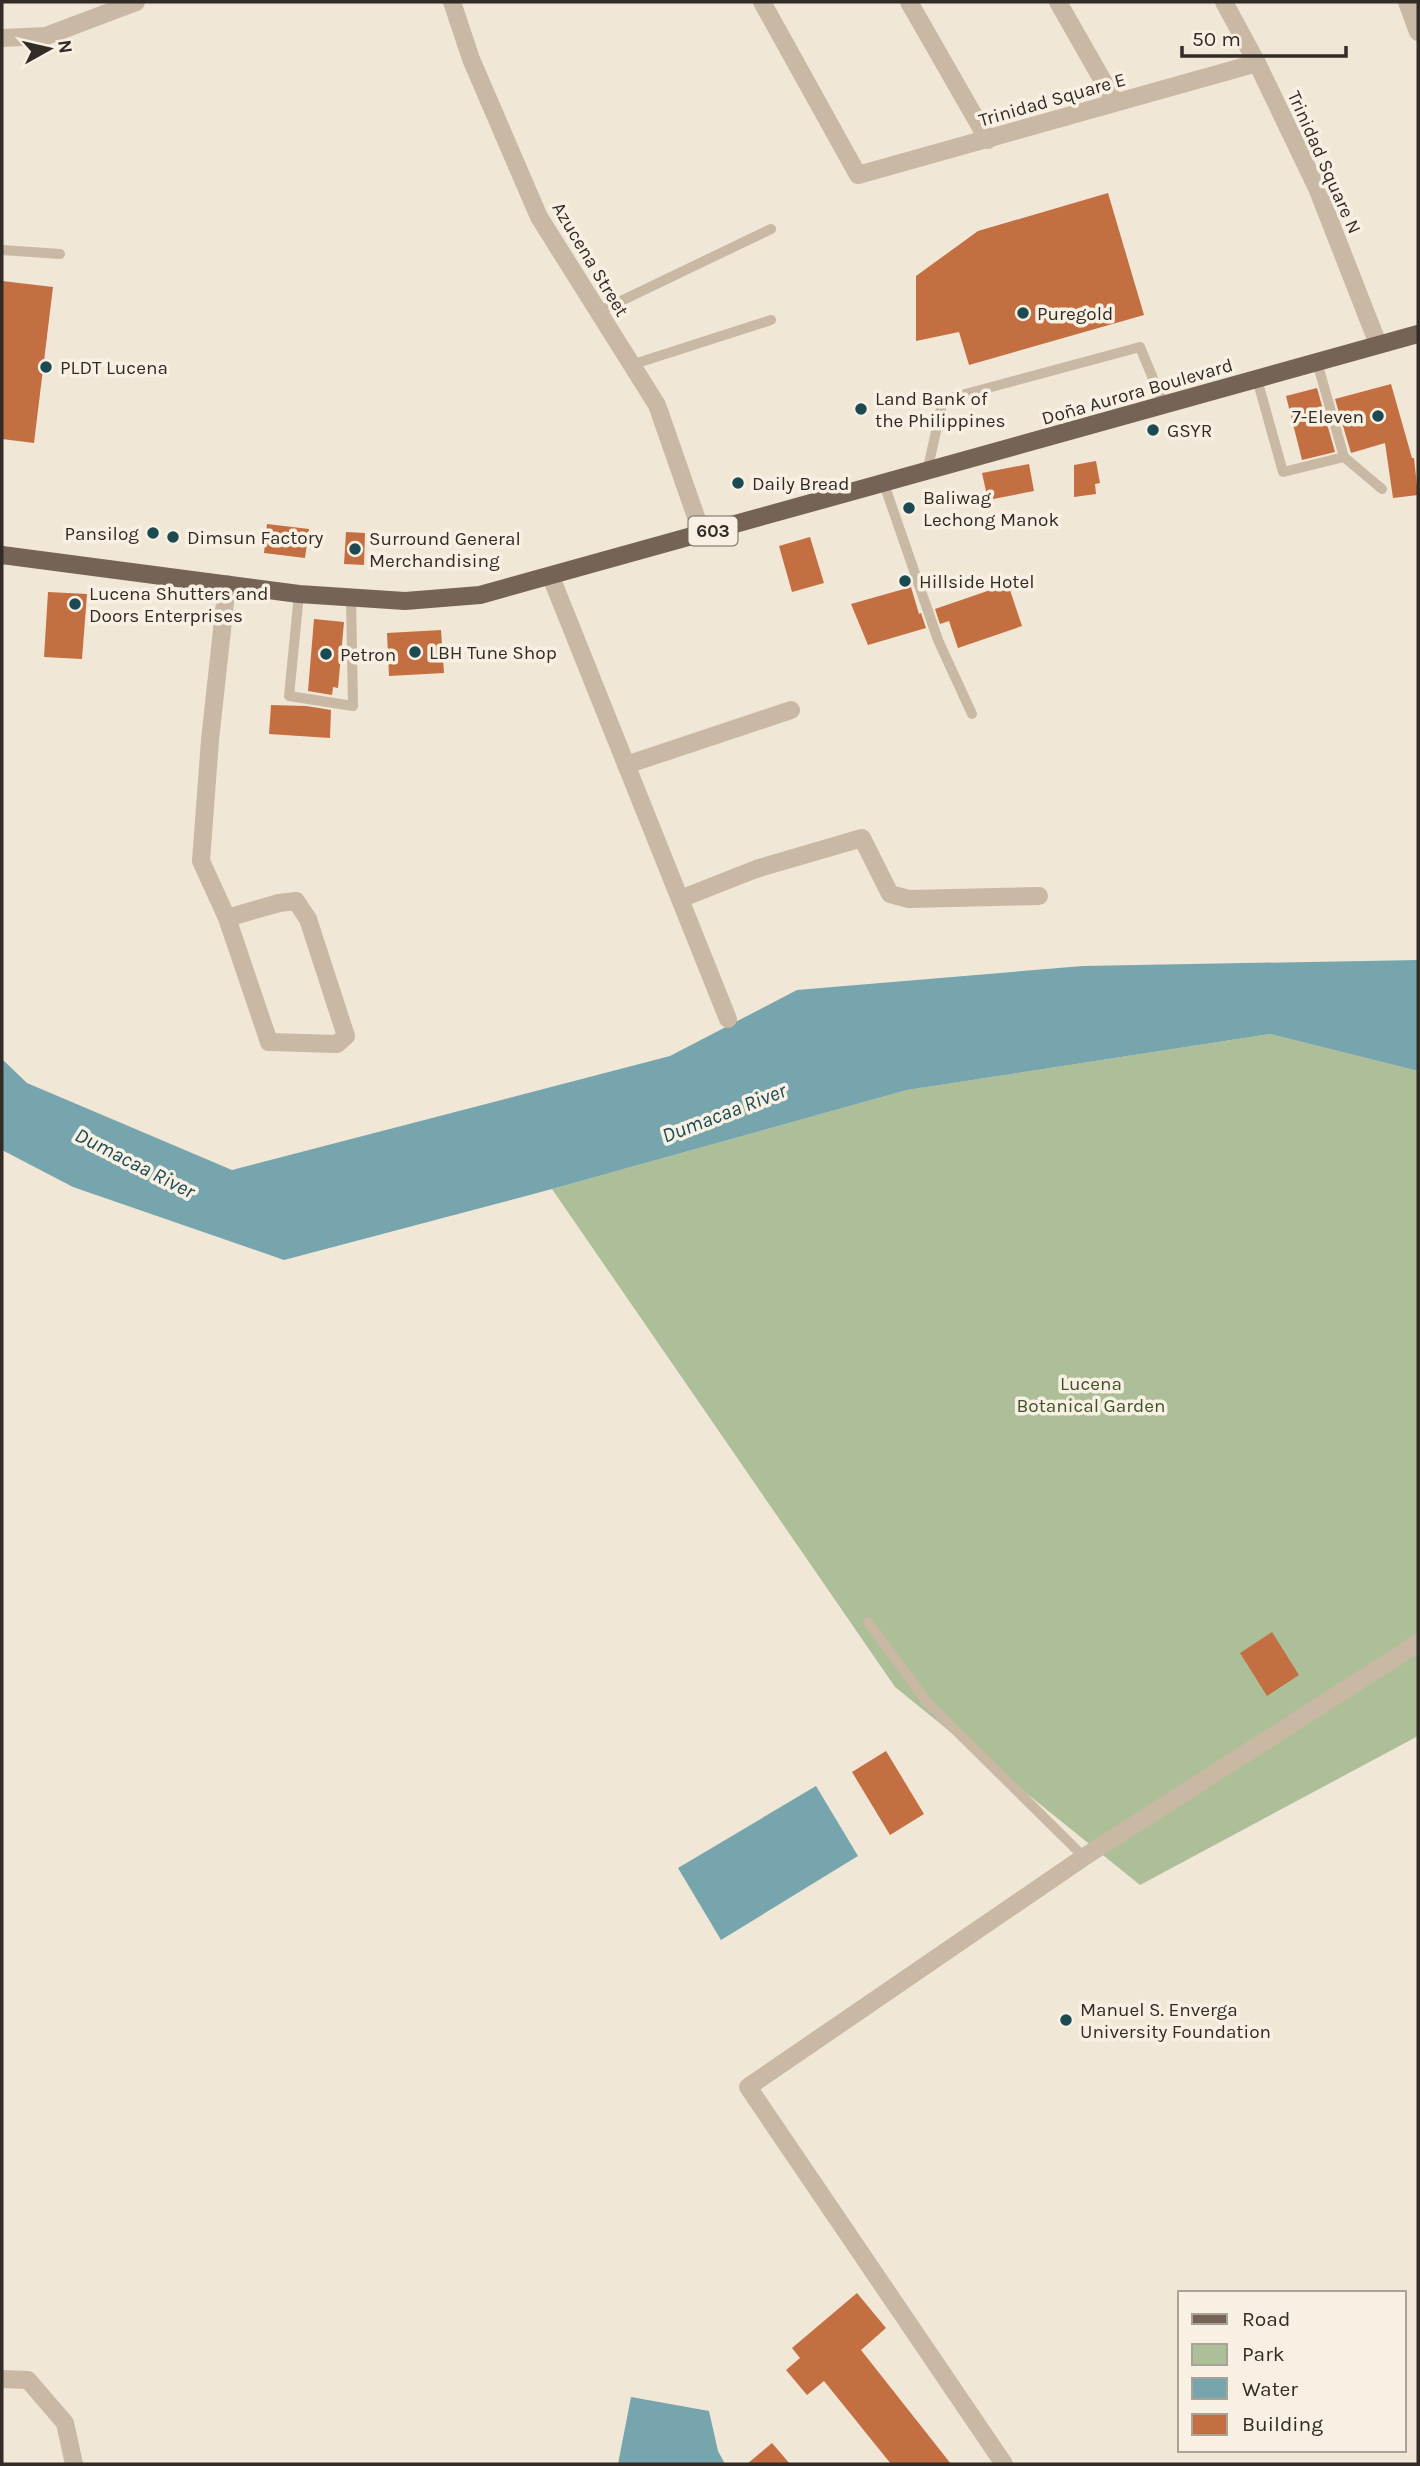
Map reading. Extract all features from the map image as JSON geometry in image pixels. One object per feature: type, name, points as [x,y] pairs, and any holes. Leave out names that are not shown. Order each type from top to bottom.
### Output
[{"type":"main road","name":"Doña Aurora Boulevard","points":[[2,555],[299,594],[405,601],[480,595],[1418,334]]},
{"type":"street","points":[[2,38],[46,36],[136,2]]},
{"type":"street","name":"Azucena Street","points":[[452,2],[471,59],[539,217],[656,405],[702,534]]},
{"type":"street","name":"Trinidad Square E","points":[[762,2],[858,176],[1257,63]]},
{"type":"street","points":[[909,2],[988,140]]},
{"type":"street","points":[[1058,2],[1115,102]]},
{"type":"street","name":"Trinidad Square N","points":[[1224,2],[1257,63],[1317,188],[1378,344]]},
{"type":"street","points":[[1407,2],[1418,32]]},
{"type":"street","points":[[551,577],[728,1019]]},
{"type":"street","points":[[227,584],[210,740],[201,861],[227,918],[269,1042],[337,1044],[346,1036],[308,919],[296,901],[279,903],[227,918]]},
{"type":"street","points":[[626,765],[791,710]]},
{"type":"street","points":[[680,899],[757,869],[862,838],[890,894],[909,899],[1039,896]]},
{"type":"street","points":[[1004,2464],[748,2087],[1084,1857],[1418,1643]]},
{"type":"street","points":[[2,2379],[28,2380],[65,2424],[74,2464]]},
{"type":"lane","points":[[598,312],[771,229]]},
{"type":"lane","points":[[2,250],[60,254]]},
{"type":"lane","points":[[631,365],[771,320]]},
{"type":"lane","points":[[927,472],[943,400],[1140,347],[1164,405]]},
{"type":"lane","points":[[1317,362],[1344,457],[1382,489]]},
{"type":"lane","points":[[1257,379],[1283,472],[1344,457]]},
{"type":"lane","points":[[884,484],[938,640],[972,714]]},
{"type":"lane","points":[[299,594],[289,696],[353,706],[351,598]]},
{"type":"lane","points":[[868,1622],[926,1701],[1084,1857]]},
{"type":"green space","name":"Lucena Botanical Garden","points":[[1270,1034],[1418,1071],[1418,1736],[1140,1885],[895,1687],[552,1189],[907,1090]]},
{"type":"water","name":"Dumacaa River","points":[[1418,960],[1418,1071],[1270,1034],[907,1090],[284,1260],[73,1187],[2,1150],[2,1059],[27,1083],[232,1170],[670,1056],[797,990],[1083,966]]},
{"type":"water","points":[[816,1786],[858,1856],[721,1940],[678,1868]]},
{"type":"water","points":[[631,2397],[709,2411],[718,2451],[725,2464],[618,2464]]},
{"type":"building","points":[[1108,193],[1144,315],[969,365],[959,332],[916,341],[916,276],[978,231]]},
{"type":"building","points":[[2,281],[53,287],[34,443],[2,439]]},
{"type":"building","points":[[1391,384],[1414,458],[1418,495],[1393,498],[1385,443],[1351,453],[1335,399]]},
{"type":"building","points":[[1317,388],[1335,452],[1302,460],[1286,396]]},
{"type":"building","points":[[1096,461],[1100,483],[1095,484],[1096,494],[1074,497],[1074,465]]},
{"type":"building","points":[[1029,464],[1034,491],[988,500],[982,473]]},
{"type":"building","points":[[267,524],[309,529],[305,558],[264,553]]},
{"type":"building","name":"Surround General Merchandising","points":[[346,532],[365,533],[364,565],[344,564]]},
{"type":"building","points":[[810,537],[824,583],[792,592],[779,546]]},
{"type":"building","points":[[1008,584],[1022,626],[958,648],[949,621],[940,624],[935,609]]},
{"type":"building","points":[[911,587],[926,628],[868,645],[851,604]]},
{"type":"building","points":[[48,592],[87,594],[82,659],[44,657]]},
{"type":"building","name":"Petron","points":[[314,619],[344,622],[338,688],[333,687],[332,695],[308,691]]},
{"type":"building","points":[[441,630],[444,673],[389,676],[387,633]]},
{"type":"building","points":[[271,705],[331,710],[330,738],[269,734]]},
{"type":"building","points":[[1272,1632],[1299,1675],[1267,1696],[1240,1653]]},
{"type":"building","points":[[886,1751],[924,1814],[890,1835],[852,1772]]},
{"type":"building","points":[[857,2293],[886,2328],[861,2350],[951,2464],[891,2464],[824,2381],[807,2395],[786,2370],[800,2358],[792,2348]]},
{"type":"building","points":[[772,2443],[790,2464],[747,2464]]},
{"type":"place","name":"Puregold","points":[[1023,313]]},
{"type":"place","name":"PLDT Lucena","points":[[46,367]]},
{"type":"place","name":"Land Bank of the Philippines","points":[[861,409]]},
{"type":"place","name":"7-Eleven","points":[[1378,416]]},
{"type":"place","name":"GSYR","points":[[1153,430]]},
{"type":"place","name":"Daily Bread","points":[[738,483]]},
{"type":"place","name":"Baliwag Lechong Manok","points":[[909,508]]},
{"type":"place","name":"Pansilog","points":[[153,533]]},
{"type":"place","name":"Dimsun Factory","points":[[173,537]]},
{"type":"place","name":"Surround General Merchandising","points":[[355,549]]},
{"type":"place","name":"Hillside Hotel","points":[[905,581]]},
{"type":"place","name":"Lucena Shutters and Doors Enterprises","points":[[75,604]]},
{"type":"place","name":"LBH Tune Shop","points":[[415,652]]},
{"type":"place","name":"Petron","points":[[326,654]]},
{"type":"place","name":"Manuel S. Enverga University Foundation","points":[[1066,2020]]}]
